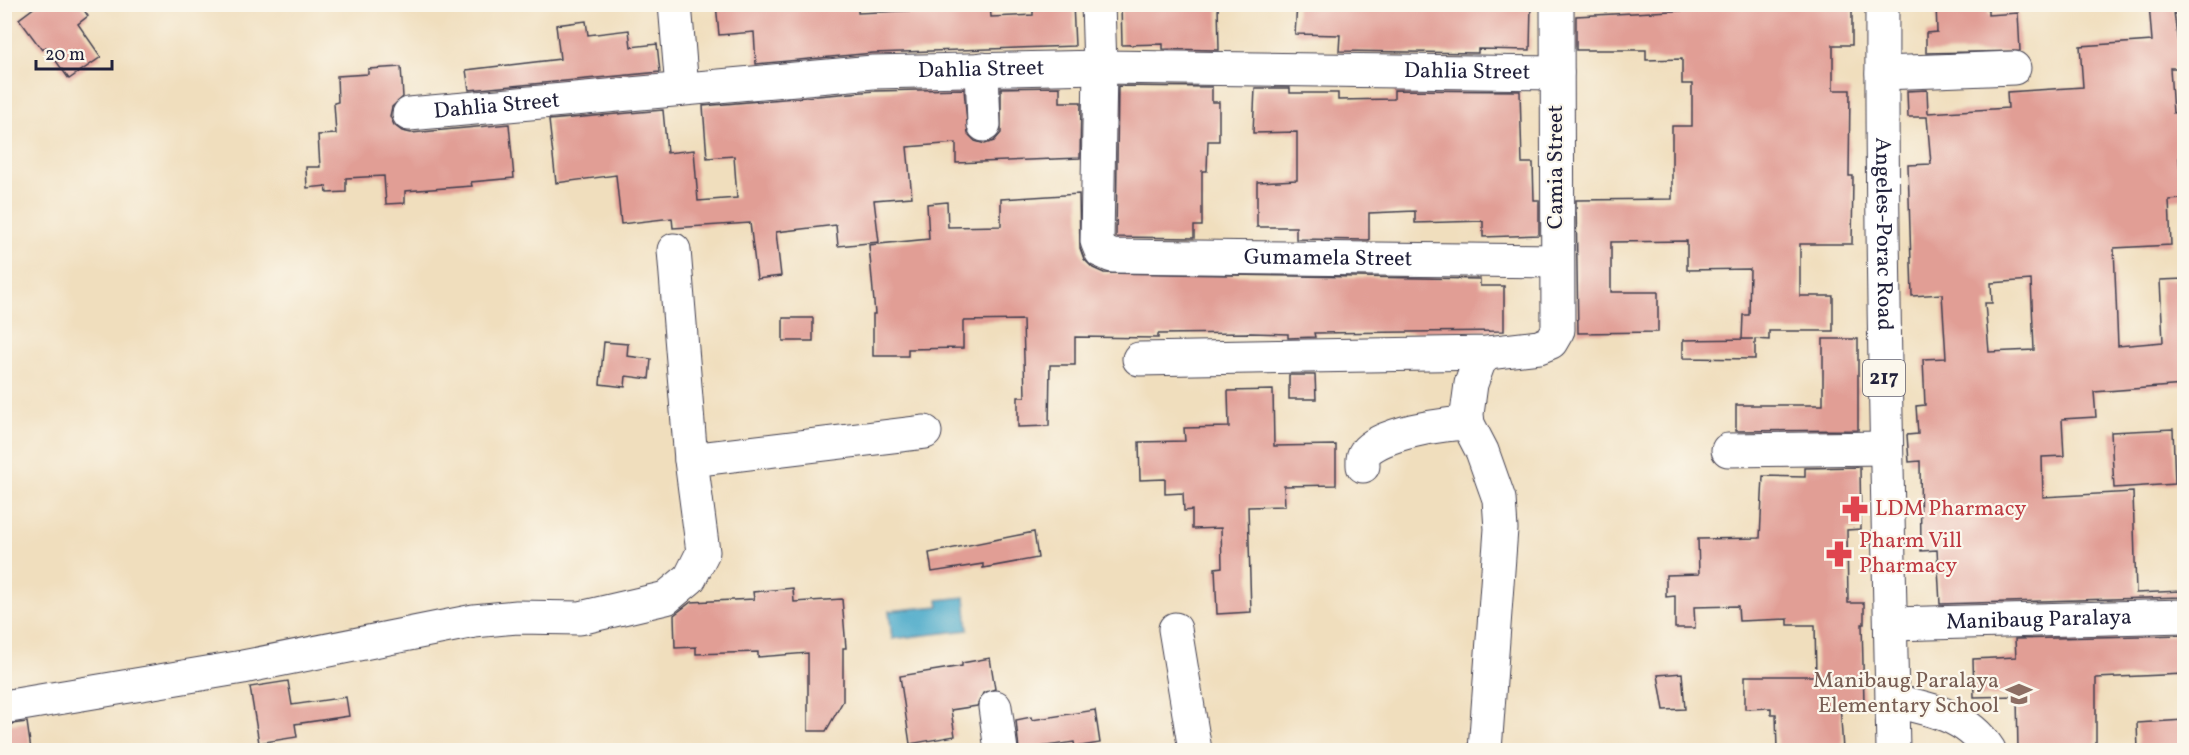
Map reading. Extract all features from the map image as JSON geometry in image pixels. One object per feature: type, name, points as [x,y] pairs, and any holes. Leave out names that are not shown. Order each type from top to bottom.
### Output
[{"type":"street","points":[[675,4],[682,89]]},
{"type":"street","points":[[1098,4],[1100,67]]},
{"type":"street","name":"Camia Street","points":[[1488,353],[1539,347],[1551,342],[1558,330],[1557,4]]},
{"type":"street","name":"Angeles-Porac Road","points":[[1882,4],[1885,448],[1892,624],[1893,750]]},
{"type":"street","name":"Dahlia Street","points":[[409,114],[873,72],[1100,67],[1557,73]]},
{"type":"street","name":"Gumamela Street","points":[[1100,67],[1097,241],[1101,251],[1112,256],[1556,261]]},
{"type":"street","points":[[1882,73],[2014,68]]},
{"type":"street","points":[[982,69],[984,126]]},
{"type":"street","points":[[4,707],[264,663],[474,621],[517,617],[580,618],[666,597],[690,578],[703,552],[692,460],[674,250]]},
{"type":"street","points":[[1139,359],[1488,353]]},
{"type":"street","points":[[1485,750],[1501,530],[1499,499],[1482,451],[1468,424],[1467,414],[1471,384],[1479,362],[1488,353]]},
{"type":"street","points":[[1363,466],[1362,456],[1366,451],[1385,440],[1446,425],[1468,424]]},
{"type":"street","points":[[692,460],[925,432]]},
{"type":"street","points":[[1728,450],[1885,448]]},
{"type":"street","name":"Manibaug Paralaya","points":[[1892,624],[2184,616]]},
{"type":"street","points":[[1175,629],[1195,750]]},
{"type":"street","points":[[1892,701],[1926,708],[1963,722],[1982,739],[1989,750]]},
{"type":"street","points":[[995,707],[1002,750]]},
{"type":"water","points":[[965,597],[968,630],[892,639],[889,611],[939,606],[938,600]]},
{"type":"building","points":[[39,4],[80,4],[88,16],[78,24],[101,57],[69,79],[46,47],[42,50],[19,19]]},
{"type":"building","points":[[716,4],[858,4],[858,13],[965,8],[964,4],[990,4],[991,17],[1033,15],[1033,4],[1073,4],[1075,46],[873,53],[756,64],[754,32],[719,35]]},
{"type":"building","points":[[1121,4],[1218,4],[1219,50],[1163,49],[1163,44],[1122,45]]},
{"type":"building","points":[[1297,4],[1436,4],[1436,8],[1480,10],[1480,4],[1531,4],[1530,50],[1478,49],[1478,53],[1339,51],[1340,35],[1295,34]]},
{"type":"building","points":[[1936,4],[1988,4],[1988,15],[2018,13],[2020,51],[1926,53],[1926,33],[1937,32]]},
{"type":"building","points":[[2149,4],[2173,4],[2181,68],[2170,68],[2173,113],[2184,112],[2184,158],[2179,158],[2182,199],[2169,200],[2171,245],[2114,248],[2118,346],[2163,342],[2160,280],[2184,279],[2184,385],[2094,392],[2096,417],[2062,419],[2064,456],[2042,457],[2043,497],[2133,492],[2136,593],[2181,591],[2181,597],[1940,604],[1937,550],[1921,551],[1920,461],[1909,462],[1907,435],[1918,434],[1916,406],[1925,405],[1923,359],[1946,358],[1942,294],[1912,296],[1908,165],[1931,164],[1927,117],[1908,117],[1907,91],[1927,90],[1928,113],[2008,108],[2007,92],[2083,87],[2080,46],[2152,41]],"holes":[[[2031,280],[2034,350],[1989,352],[1985,303],[1992,303],[1991,283]]]},
{"type":"building","points":[[1690,5],[1852,6],[1852,45],[1833,45],[1833,90],[1850,90],[1849,176],[1853,176],[1852,244],[1800,244],[1800,296],[1833,296],[1833,331],[1769,331],[1769,340],[1755,339],[1755,359],[1683,358],[1683,340],[1753,339],[1742,339],[1743,315],[1749,315],[1750,269],[1687,270],[1687,241],[1611,242],[1611,292],[1658,292],[1658,332],[1578,333],[1576,200],[1672,199],[1672,126],[1692,126],[1692,84],[1682,84],[1682,59],[1646,60],[1646,50],[1576,50],[1576,16],[1690,10]]},
{"type":"building","points":[[586,21],[588,35],[629,30],[631,47],[657,44],[660,72],[469,90],[466,70],[560,59],[556,25]]},
{"type":"building","points":[[401,67],[403,97],[392,107],[390,116],[394,125],[402,131],[411,133],[509,124],[514,178],[471,182],[472,186],[405,191],[405,203],[386,204],[384,176],[346,178],[346,192],[327,193],[326,186],[307,188],[306,167],[320,167],[318,135],[336,134],[334,103],[338,102],[337,76],[368,74],[368,69]]},
{"type":"building","points":[[1118,86],[1212,87],[1212,102],[1219,102],[1219,141],[1208,141],[1207,171],[1202,171],[1202,226],[1194,226],[1194,238],[1116,237]]},
{"type":"building","points":[[1060,87],[1060,102],[1081,102],[1080,158],[956,163],[956,143],[907,147],[912,197],[874,200],[879,242],[838,246],[836,225],[776,232],[781,276],[757,279],[750,223],[673,228],[672,218],[621,224],[616,175],[556,183],[549,120],[663,110],[667,153],[694,150],[698,201],[737,198],[734,156],[707,158],[703,106],[874,91],[964,89],[968,134],[975,141],[985,144],[994,141],[1001,133],[1001,88]]},
{"type":"building","points":[[1255,88],[1290,88],[1290,93],[1338,93],[1338,100],[1394,99],[1394,90],[1520,91],[1522,163],[1533,163],[1534,200],[1539,200],[1539,235],[1483,237],[1483,221],[1415,223],[1415,211],[1369,213],[1369,240],[1296,239],[1296,227],[1257,227],[1257,182],[1297,180],[1297,132],[1253,133]]},
{"type":"building","points":[[1079,194],[1080,248],[1084,259],[1093,268],[1104,273],[1480,279],[1480,286],[1504,286],[1504,331],[1314,333],[1315,337],[1288,338],[1288,334],[1251,333],[1158,334],[1158,338],[1075,337],[1075,365],[1050,365],[1049,426],[1018,427],[1018,397],[1025,397],[1023,320],[963,321],[963,348],[908,349],[908,356],[873,356],[873,314],[875,314],[869,245],[929,239],[927,204],[947,202],[948,227],[1001,226],[1001,199]]},
{"type":"building","points":[[783,318],[813,318],[813,341],[783,341]]},
{"type":"building","points":[[1823,339],[1858,339],[1858,430],[1736,431],[1736,405],[1823,405]]},
{"type":"building","points":[[604,342],[628,344],[627,356],[651,359],[649,379],[626,376],[625,387],[600,384]]},
{"type":"building","points":[[1289,375],[1315,375],[1316,399],[1289,399]]},
{"type":"building","points":[[1273,390],[1274,446],[1336,445],[1336,485],[1284,486],[1285,506],[1248,507],[1251,612],[1217,614],[1215,568],[1222,567],[1221,528],[1192,529],[1192,510],[1184,511],[1183,493],[1165,494],[1165,479],[1140,480],[1139,442],[1185,441],[1184,428],[1229,427],[1228,391]]},
{"type":"building","points":[[2173,429],[2175,484],[2114,488],[2111,432]]},
{"type":"building","points":[[1860,467],[1861,529],[1847,530],[1848,603],[1864,603],[1864,624],[1862,624],[1864,703],[1840,703],[1843,750],[1777,750],[1776,714],[1771,714],[1771,708],[1745,709],[1745,676],[1816,676],[1815,625],[1788,625],[1788,619],[1739,621],[1738,606],[1694,607],[1695,628],[1675,628],[1675,596],[1666,597],[1666,575],[1699,574],[1698,539],[1760,538],[1763,476],[1805,477],[1805,468]]},
{"type":"building","points":[[1034,532],[1038,558],[983,568],[983,564],[932,572],[929,553]]},
{"type":"building","points":[[793,588],[794,602],[842,599],[846,648],[843,648],[843,701],[826,731],[808,731],[808,653],[758,657],[758,652],[696,654],[696,647],[675,648],[674,615],[691,602],[754,599],[753,592]]},
{"type":"building","points":[[2182,635],[2184,674],[2096,678],[2096,750],[2018,750],[2017,696],[1974,697],[1973,659],[2016,657],[2015,639]]},
{"type":"building","points":[[990,658],[995,689],[983,693],[977,706],[951,710],[955,736],[910,744],[900,676],[962,666],[962,663]]},
{"type":"building","points":[[1682,673],[1685,709],[1664,710],[1658,675]]},
{"type":"building","points":[[288,681],[292,705],[346,697],[349,716],[295,724],[297,737],[259,743],[250,687]]},
{"type":"building","points":[[1095,710],[1100,743],[1075,747],[1074,742],[1019,750],[1016,720],[1031,717],[1032,720]]},
{"type":"building","points":[[2184,720],[2184,741],[2180,742],[2181,750],[2138,750],[2137,723]]},
{"type":"building","points":[[27,722],[31,750],[4,750],[4,725]]},
{"type":"place","name":"LDM Pharmacy","points":[[1855,509]]},
{"type":"place","name":"Pharm Vill Pharmacy","points":[[1839,554]]},
{"type":"place","name":"Manibaug Paralaya Elementary School","points":[[2019,694]]}]
